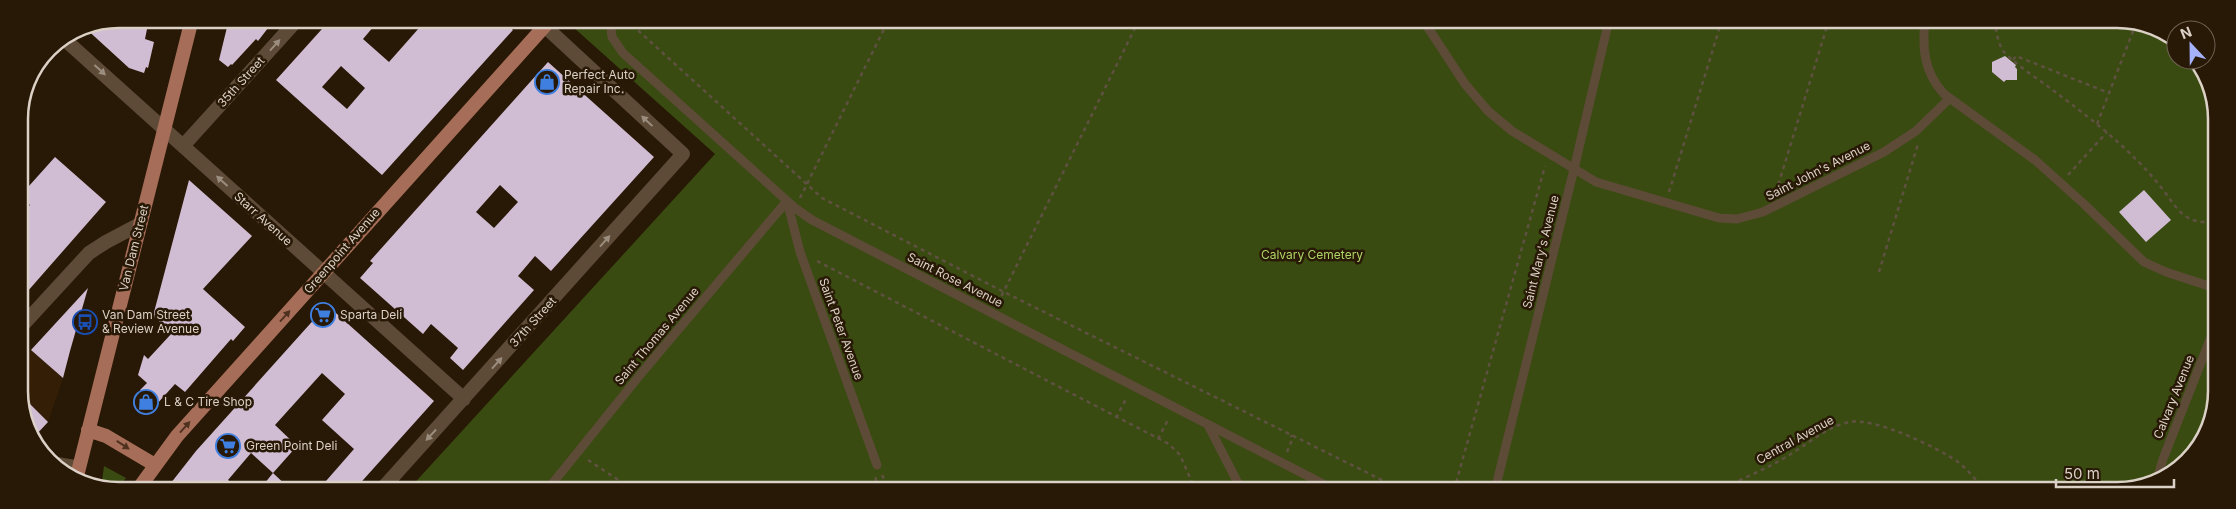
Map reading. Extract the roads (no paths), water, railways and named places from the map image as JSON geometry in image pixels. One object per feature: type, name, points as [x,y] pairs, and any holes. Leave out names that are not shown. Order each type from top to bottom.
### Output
[{"type":"main road","name":"Van Dam Street","points":[[78,471],[190,28]]},
{"type":"main road","name":"Greenpoint Avenue","points":[[143,482],[177,436],[538,28]]},
{"type":"main road","points":[[88,430],[106,436],[155,465]]},
{"type":"street","name":"35th Street","points":[[183,146],[290,28]]},
{"type":"street","name":"37th Street","points":[[389,482],[683,154],[551,28]]},
{"type":"street","name":"Starr Avenue","points":[[68,43],[464,399]]},
{"type":"street","points":[[28,319],[89,253],[140,224]]},
{"type":"lane","name":"Saint Rose Avenue","points":[[611,28],[614,43],[623,53],[795,208],[823,227],[1319,481]]},
{"type":"lane","name":"Saint John's Avenue","points":[[1428,28],[1452,66],[1488,112],[1512,131],[1596,182],[1711,216],[1737,219],[1773,208],[1884,152],[1916,131],[1949,99]]},
{"type":"lane","name":"Saint Mary's Avenue","points":[[1497,481],[1607,28]]},
{"type":"lane","points":[[1925,28],[1926,68],[1938,87],[1949,99],[2011,141],[2061,183],[2144,262],[2166,272],[2208,286]]},
{"type":"lane","name":"Saint Peter Avenue","points":[[787,201],[800,252],[877,465]]},
{"type":"lane","name":"Saint Thomas Avenue","points":[[553,482],[576,452],[787,201]]},
{"type":"lane","name":"Calvary Avenue","points":[[2159,471],[2208,345]]},
{"type":"lane","points":[[1208,426],[1237,481]]},
{"type":"place","name":"Perfect Auto Repair Inc.","points":[[547,82]]},
{"type":"place","name":"Sparta Deli","points":[[323,315]]},
{"type":"place","name":"Van Dam Street & Review Avenue","points":[[85,322]]},
{"type":"place","name":"L & C Tire Shop","points":[[146,402]]},
{"type":"place","name":"Green Point Deli","points":[[228,446]]},
{"type":"park label","name":"Calvary Cemetery","points":[[1312,255]]}]
